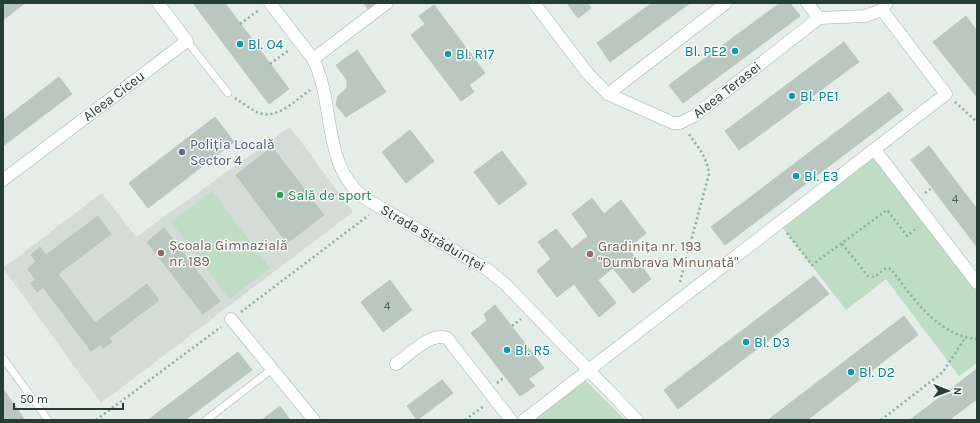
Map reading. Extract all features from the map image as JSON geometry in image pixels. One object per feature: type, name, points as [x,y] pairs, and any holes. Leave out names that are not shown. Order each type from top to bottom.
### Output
[{"type":"street","points":[[158,3],[187,41]]},
{"type":"street","points":[[313,59],[387,3]]},
{"type":"street","points":[[534,3],[589,75],[608,94],[726,3]]},
{"type":"street","points":[[524,420],[946,94],[885,6],[865,16],[819,18],[807,3]]},
{"type":"street","name":"Strada Străduinței","points":[[267,5],[313,59],[322,81],[336,157],[350,184],[366,199],[488,270],[505,284],[636,420]]},
{"type":"street","name":"Aleea Terasei","points":[[608,94],[666,121],[680,123],[694,116],[819,18]]},
{"type":"street","name":"Aleea Ciceu","points":[[3,180],[187,41]]},
{"type":"street","points":[[875,150],[977,283]]},
{"type":"street","points":[[231,319],[314,420]]},
{"type":"street","points":[[396,364],[431,339],[440,336],[447,338],[511,420]]},
{"type":"lane","points":[[187,41],[228,93]]},
{"type":"lane","points":[[3,358],[48,420]]},
{"type":"lane","points":[[206,420],[272,369]]},
{"type":"path","points":[[240,24],[267,5]]},
{"type":"path","points":[[270,64],[300,42]]},
{"type":"path","points":[[228,93],[254,111],[268,115],[277,112],[322,81]]},
{"type":"path","points":[[946,94],[977,122]]},
{"type":"path","points":[[674,304],[709,174],[708,162],[704,154],[680,123]]},
{"type":"path","points":[[780,223],[812,265],[887,210],[907,236],[928,220]]},
{"type":"path","points":[[842,244],[868,276],[874,277],[886,268],[890,269],[920,307],[951,332],[965,338],[977,339]]},
{"type":"path","points":[[881,420],[944,372],[965,338]]},
{"type":"path","points":[[465,420],[494,398]]},
{"type":"shaded area","name":"Școala Gimnazială nr. 189","points":[[290,127],[353,212],[101,403],[3,268],[102,193],[136,237]]},
{"type":"green space","points":[[875,150],[977,283],[977,363],[959,376],[886,279],[846,310],[779,223]]},
{"type":"green space","points":[[212,191],[270,268],[229,299],[171,222]]},
{"type":"green space","points":[[584,379],[625,420],[531,420]]},
{"type":"building","points":[[3,3],[25,3],[3,20]]},
{"type":"building","name":"Bl. O4","points":[[193,3],[225,3],[289,89],[269,104]]},
{"type":"building","points":[[364,3],[375,3],[368,9]]},
{"type":"building","points":[[567,3],[587,3],[591,8],[578,18]]},
{"type":"building","points":[[652,3],[690,3],[610,62],[597,43]]},
{"type":"building","name":"Bl. PE2","points":[[780,3],[790,3],[800,16],[683,103],[669,85]]},
{"type":"building","name":"Bl. R17","points":[[434,5],[485,73],[469,85],[474,92],[461,101],[411,35],[425,24],[419,16]]},
{"type":"building","points":[[966,16],[977,31],[977,97],[933,42]]},
{"type":"building","name":"Bl. PE1","points":[[844,42],[859,62],[739,150],[725,131]]},
{"type":"building","points":[[357,50],[386,92],[346,117],[336,105],[338,96],[347,88],[347,80],[336,65]]},
{"type":"building","points":[[59,77],[72,94],[3,146],[3,120]]},
{"type":"building","name":"Bl. E3","points":[[889,92],[903,110],[725,245],[711,227]]},
{"type":"building","points":[[215,117],[234,142],[148,208],[129,183]]},
{"type":"building","points":[[410,130],[434,161],[406,183],[382,152]]},
{"type":"building","points":[[929,146],[977,209],[977,247],[911,160]]},
{"type":"building","name":"Sală de sport","points":[[272,147],[324,215],[287,243],[236,175]]},
{"type":"building","points":[[502,151],[527,184],[499,205],[474,172]]},
{"type":"building","name":"Gradinița nr. 193 \"Dumbrava Minunată\"","points":[[592,198],[604,214],[621,200],[646,233],[628,248],[651,279],[633,293],[613,268],[598,280],[616,303],[599,317],[574,284],[557,297],[537,271],[551,259],[538,242],[556,229],[572,249],[588,236],[572,214]]},
{"type":"building","points":[[98,216],[111,234],[58,274],[95,323],[147,284],[159,300],[109,338],[112,342],[103,348],[101,344],[91,351],[43,287],[37,292],[31,283],[36,280],[28,269],[36,262],[31,255],[40,247],[46,255]]},
{"type":"building","points":[[164,228],[220,301],[203,314],[147,242]]},
{"type":"building","name":"Bl. D3","points":[[814,276],[829,294],[678,409],[664,390]]},
{"type":"building","points":[[390,280],[412,310],[383,332],[361,302]]},
{"type":"building","name":"Bl. R5","points":[[495,305],[544,368],[528,379],[535,386],[520,396],[471,333],[487,321],[484,314]]},
{"type":"building","name":"Bl. D2","points":[[904,316],[918,335],[807,420],[768,420]]},
{"type":"building","points":[[238,352],[252,370],[185,420],[148,420]]},
{"type":"building","points":[[977,369],[977,399],[949,420],[910,420]]},
{"type":"building","points":[[442,380],[453,393],[417,420],[407,406]]},
{"type":"building","points":[[3,389],[25,420],[3,420]]},
{"type":"building","points":[[280,406],[290,420],[262,420]]},
{"type":"place","name":"Bl. O4","points":[[240,44]]},
{"type":"place","name":"Bl. PE2","points":[[735,51]]},
{"type":"place","name":"Bl. R17","points":[[448,54]]},
{"type":"place","name":"Bl. PE1","points":[[792,96]]},
{"type":"place","name":"Poliția Locală Sector 4","points":[[182,152]]},
{"type":"place","name":"Bl. E3","points":[[796,176]]},
{"type":"place","name":"Sală de sport","points":[[280,195]]},
{"type":"place","name":"Școala Gimnazială nr. 189","points":[[161,253]]},
{"type":"place","name":"Gradinița nr. 193 \"Dumbrava Minunată\"","points":[[590,254]]},
{"type":"place","name":"Bl. D3","points":[[746,342]]},
{"type":"place","name":"Bl. R5","points":[[507,350]]},
{"type":"place","name":"Bl. D2","points":[[851,372]]}]
